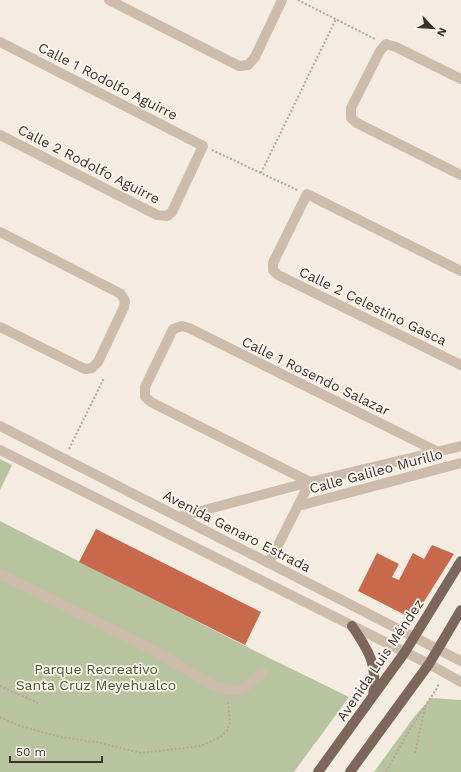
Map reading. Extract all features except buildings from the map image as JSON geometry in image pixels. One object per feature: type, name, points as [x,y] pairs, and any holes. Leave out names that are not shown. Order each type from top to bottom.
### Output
[{"type":"main road","name":"Avenida Luis Méndez","points":[[318,772],[405,652],[461,561]]},
{"type":"main road","points":[[350,772],[429,664],[461,610]]},
{"type":"main road","points":[[352,626],[366,648],[373,665],[375,684],[372,699]]},
{"type":"street","points":[[109,0],[238,66],[248,65],[255,57],[282,0]]},
{"type":"street","name":"Calle 1 Rodolfo Aguirre","points":[[0,42],[203,146]]},
{"type":"street","points":[[461,79],[396,47],[386,44],[380,50],[351,108],[351,118],[357,123],[461,175]]},
{"type":"street","name":"Calle 2 Rodolfo Aguirre","points":[[0,134],[157,215],[167,216],[172,212],[203,146]]},
{"type":"street","points":[[307,194],[461,271]]},
{"type":"street","name":"Calle 2 Celestino Gasca","points":[[307,194],[273,263],[273,270],[278,274],[461,365]]},
{"type":"street","points":[[0,232],[121,294],[125,301],[124,307],[98,362],[92,368],[85,369],[0,327]]},
{"type":"street","name":"Calle 1 Rosendo Salazar","points":[[310,482],[150,402],[145,397],[145,387],[173,329],[182,326],[189,328],[438,452]]},
{"type":"street","name":"Avenida Genaro Estrada","points":[[0,426],[461,661]]},
{"type":"street","name":"Calle Galileo Murillo","points":[[178,517],[310,482],[461,446]]},
{"type":"street","points":[[0,450],[429,664],[461,682]]},
{"type":"street","name":"Calle Galileo Murillo","points":[[298,506],[461,463]]},
{"type":"street","name":"Calle Galileo Murillo","points":[[269,563],[310,482]]},
{"type":"street","points":[[0,574],[153,650],[212,685],[227,690],[241,690],[262,673]]},
{"type":"path","points":[[298,0],[386,44]]},
{"type":"path","points":[[261,173],[336,20]]},
{"type":"path","points":[[203,146],[307,194]]},
{"type":"path","points":[[64,459],[104,378]]},
{"type":"path","points":[[386,772],[410,730],[437,688],[443,672]]},
{"type":"path","points":[[0,686],[38,703]]},
{"type":"path","points":[[0,717],[20,726],[60,737],[96,742],[141,753],[193,747],[201,746],[220,737],[227,731],[230,723],[227,690]]},
{"type":"path","points":[[415,753],[426,707]]},
{"type":"green space","points":[[0,459],[12,465],[0,490]]},
{"type":"green space","name":"Parque Recreativo Santa Cruz Meyehualco","points":[[0,521],[257,652],[349,697],[294,772],[0,772]]},
{"type":"green space","points":[[431,698],[461,700],[461,772],[374,772],[414,717]]}]
